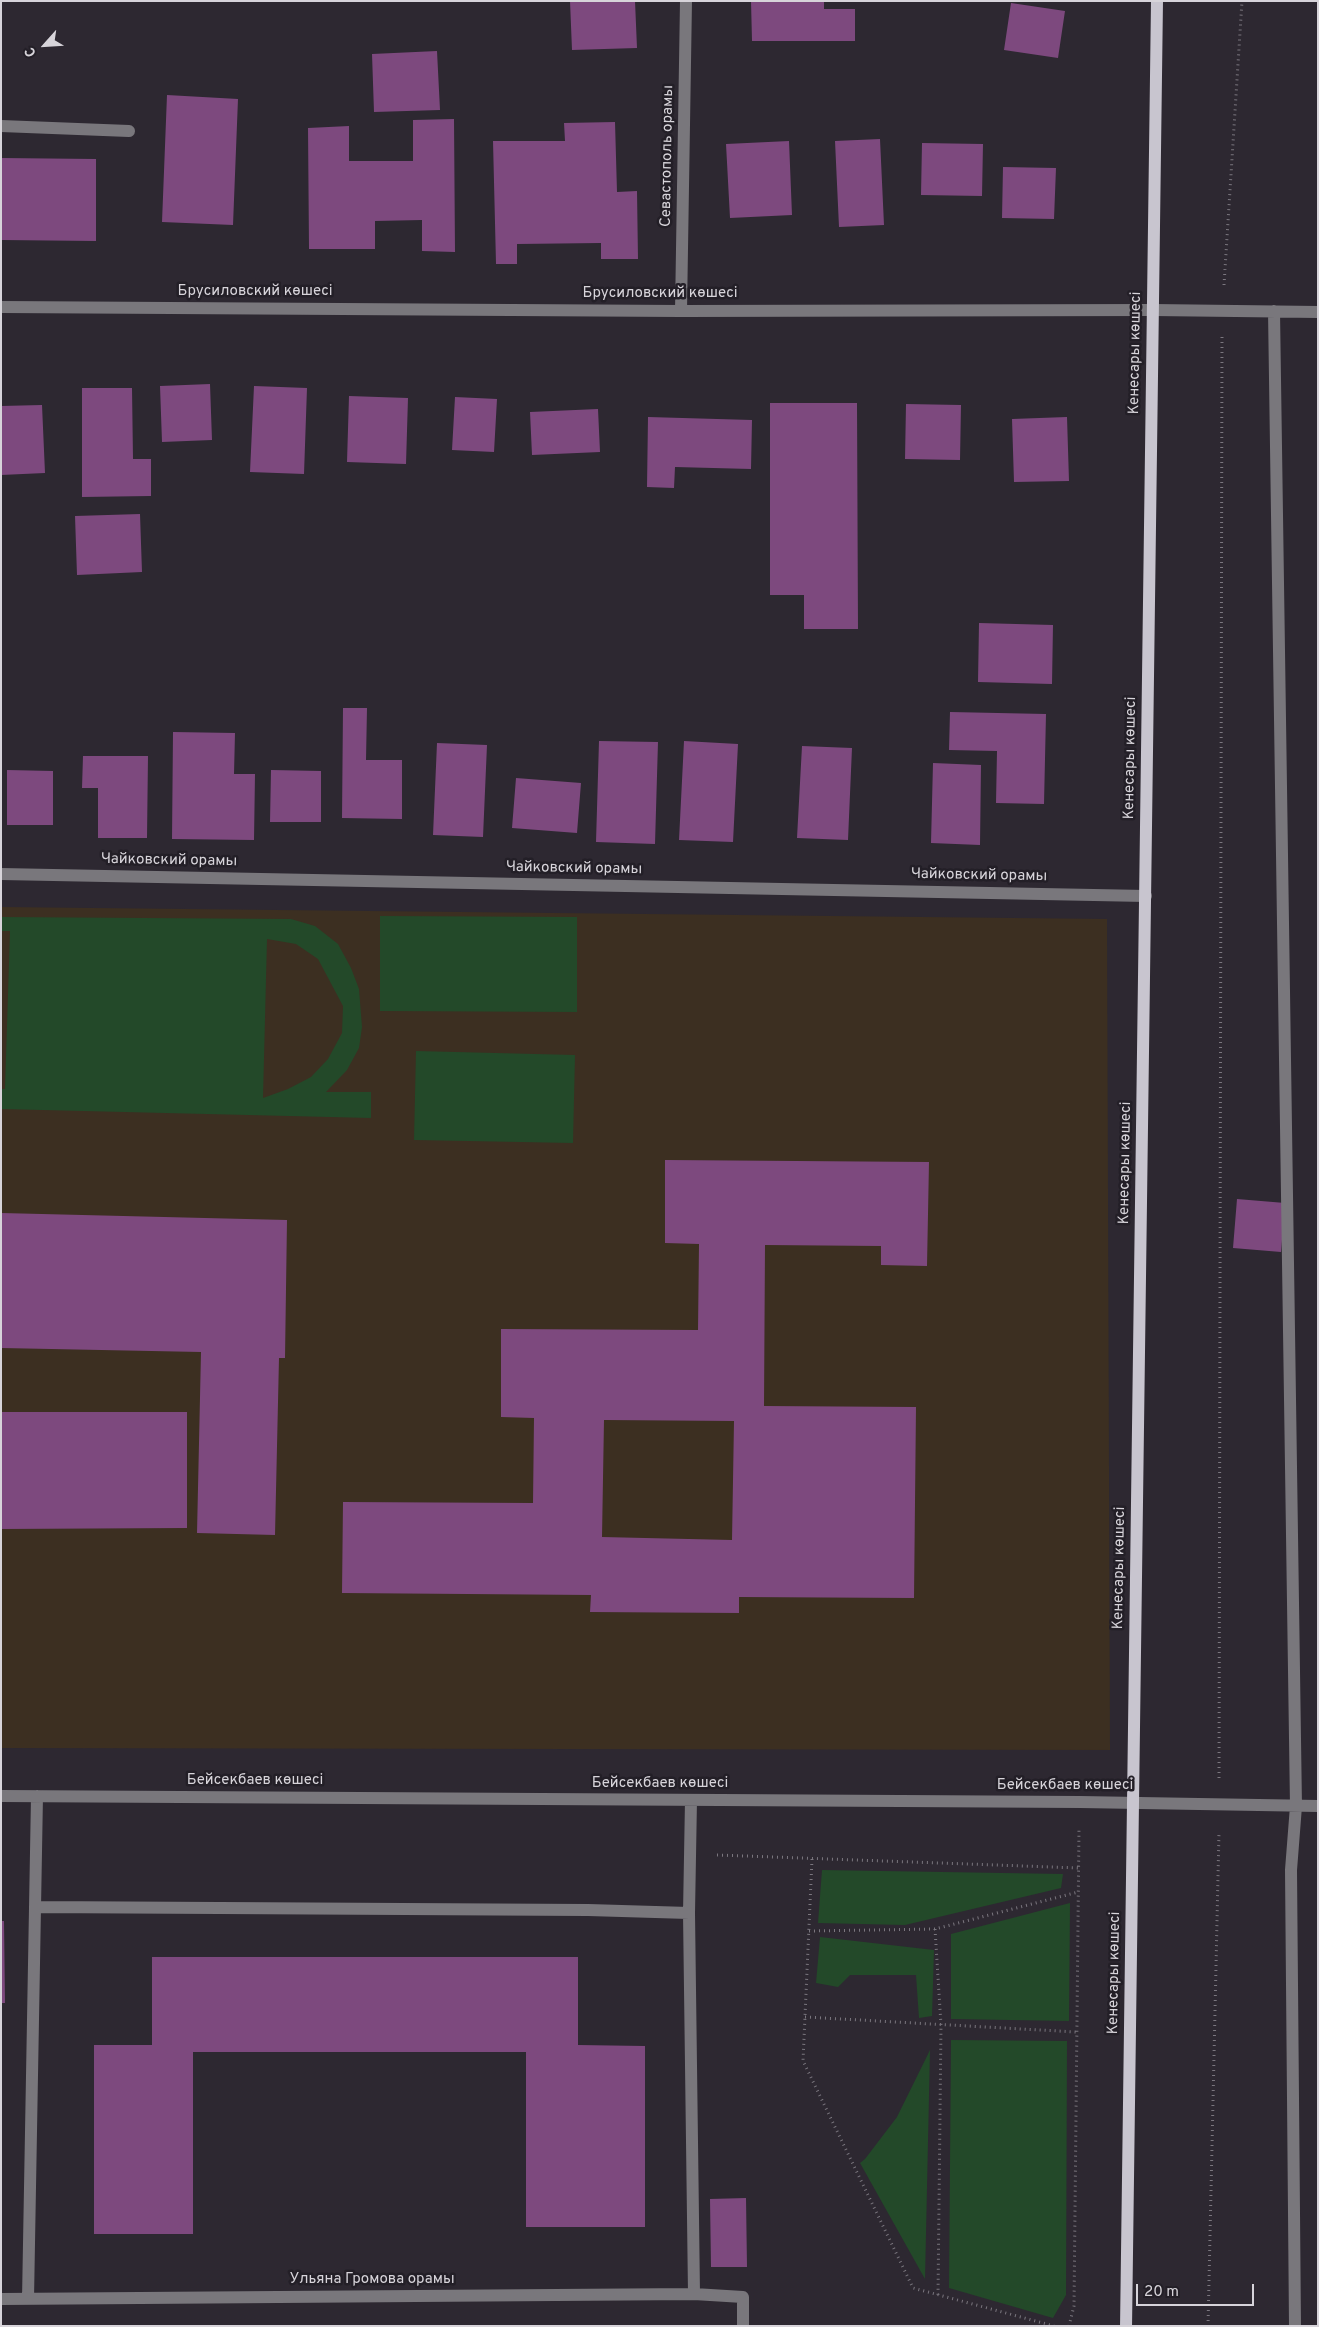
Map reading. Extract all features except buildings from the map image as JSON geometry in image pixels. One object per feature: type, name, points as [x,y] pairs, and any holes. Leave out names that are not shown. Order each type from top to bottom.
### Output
[{"type":"main road","name":"Кенесары көшесі","points":[[1126,2326],[1157,1]]},
{"type":"street","name":"Севастополь орамы","points":[[681,311],[686,1]]},
{"type":"street","points":[[1,126],[129,131]]},
{"type":"street","name":"Брусиловский көшесі","points":[[1,307],[1318,312]]},
{"type":"street","points":[[1274,312],[1296,1806],[1291,1870],[1295,2326]]},
{"type":"street","name":"Чайковский орамы","points":[[1,874],[1146,896]]},
{"type":"street","name":"Бейсекбаев көшесі","points":[[1,1796],[1080,1802],[1318,1806]]},
{"type":"street","points":[[28,2299],[37,1796]]},
{"type":"street","points":[[691,1800],[690,1913],[694,2294]]},
{"type":"street","points":[[35,1908],[588,1910],[690,1913]]},
{"type":"street","name":"Ульяна Громова орамы","points":[[1,2299],[694,2294],[743,2297],[743,2326]]},
{"type":"path","points":[[1208,2326],[1219,1805],[1222,311],[1242,1]]},
{"type":"path","points":[[1069,2326],[1074,2306],[1080,1802]]},
{"type":"path","points":[[691,1854],[1079,1868]]},
{"type":"path","points":[[812,1859],[802,2061],[913,2288],[1054,2326]]},
{"type":"path","points":[[809,1931],[935,1929],[1078,1892]]},
{"type":"path","points":[[935,1929],[941,2024],[938,2295]]},
{"type":"path","points":[[805,2017],[1077,2032]]},
{"type":"shaded area","points":[[1,907],[1107,919],[1110,1750],[1,1748]]},
{"type":"green space","points":[[380,916],[577,917],[577,1012],[380,1011]]},
{"type":"green space","points":[[1,917],[291,919],[315,926],[338,944],[351,968],[359,989],[362,1027],[359,1048],[347,1070],[326,1092],[371,1092],[371,1118],[1,1109],[1,1089],[5,1089],[10,931],[1,931]],"holes":[[[267,939],[296,944],[318,959],[343,1006],[342,1033],[328,1059],[311,1077],[288,1089],[263,1098]]]},
{"type":"green space","points":[[416,1051],[575,1055],[573,1143],[414,1140]]},
{"type":"green space","points":[[822,1870],[1063,1874],[1061,1888],[905,1925],[818,1923]]},
{"type":"green space","points":[[1070,1903],[1069,2021],[951,2019],[951,1934]]},
{"type":"green space","points":[[820,1937],[934,1950],[932,2016],[919,2018],[916,1975],[850,1975],[838,1987],[816,1983]]},
{"type":"green space","points":[[951,2040],[1067,2041],[1066,2295],[1053,2318],[949,2288]]},
{"type":"green space","points":[[930,2050],[925,2279],[860,2163],[897,2117]]}]
